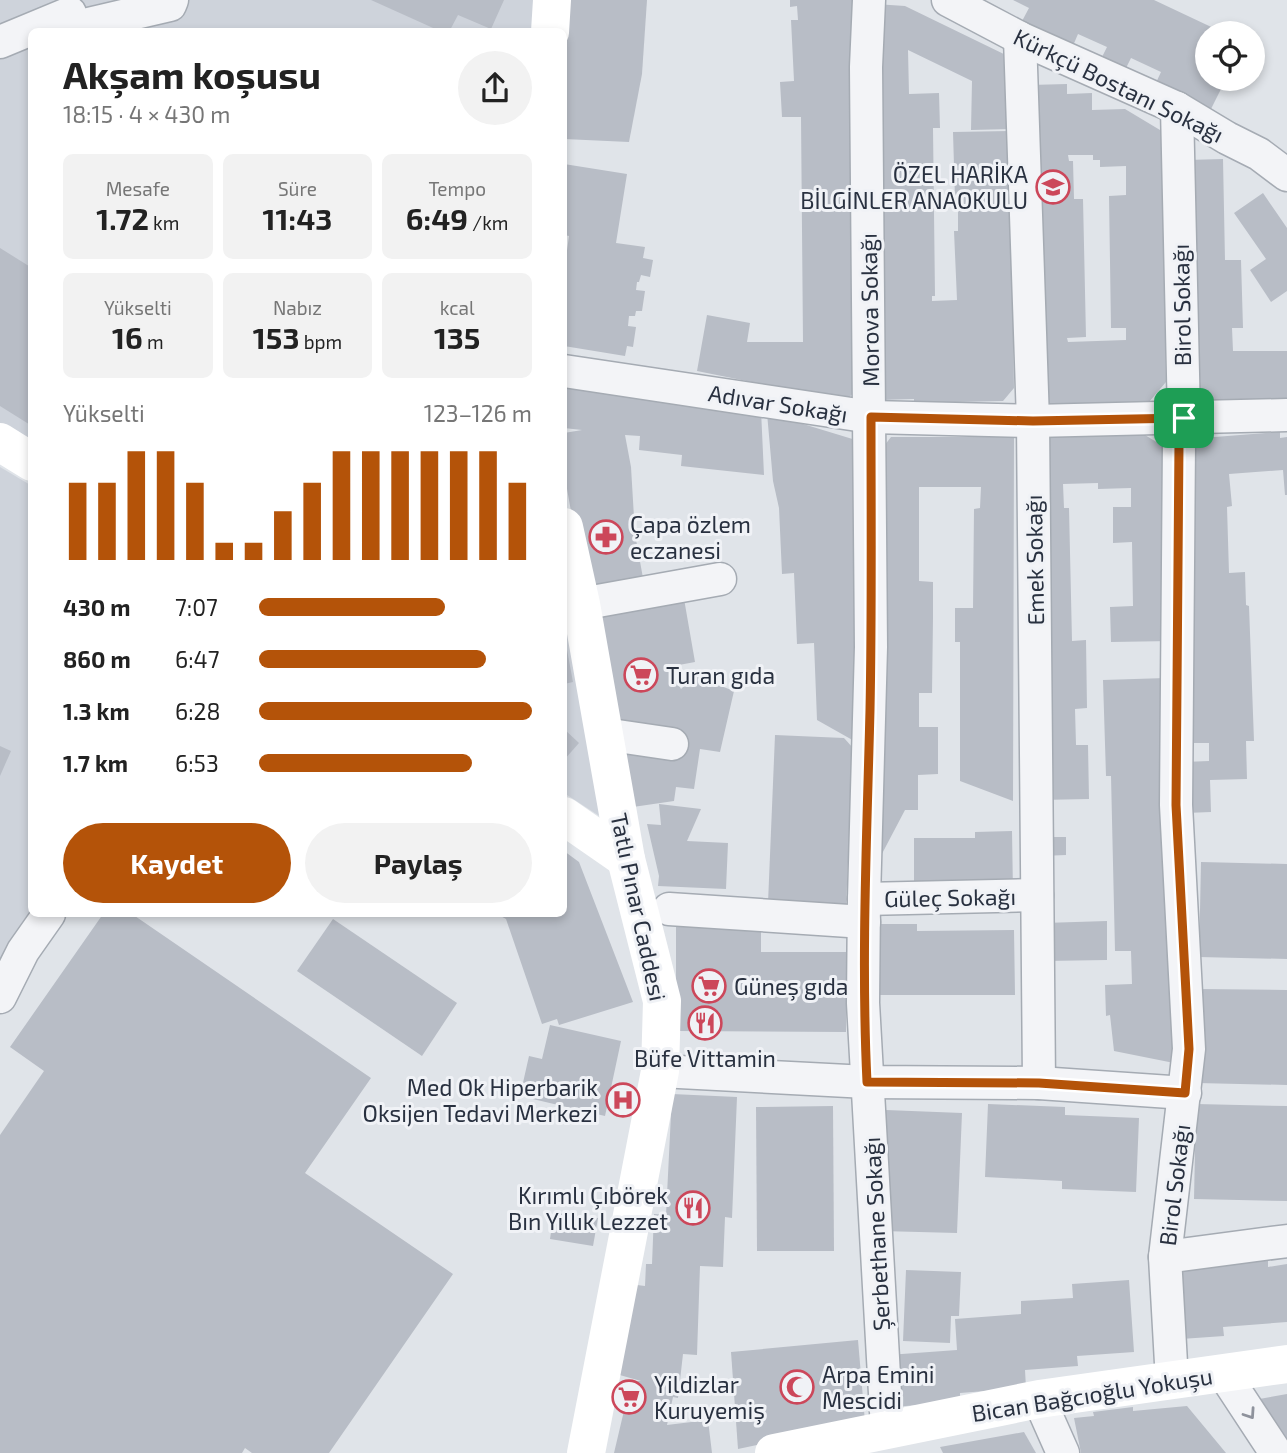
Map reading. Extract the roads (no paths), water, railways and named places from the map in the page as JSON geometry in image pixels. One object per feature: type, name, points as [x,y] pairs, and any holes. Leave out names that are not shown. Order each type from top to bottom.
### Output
[{"type":"street","points":[[35,28],[101,0]]},
{"type":"street","points":[[550,28],[552,0]]},
{"type":"street","name":"Morova Sokağı","points":[[867,1082],[863,1003],[871,660],[866,67],[869,0]]},
{"type":"street","name":"Kürkçü Bostanı Sokağı","points":[[948,0],[1020,38],[1177,108],[1259,154],[1287,175]]},
{"type":"street","points":[[78,28],[172,12]]},
{"type":"street","points":[[0,43],[28,31]]},
{"type":"street","points":[[0,43],[28,38]]},
{"type":"street","name":"Emek Sokağı","points":[[1020,38],[1033,421],[1039,1083]]},
{"type":"street","name":"Birol Sokağı","points":[[1172,1381],[1165,1257],[1189,1049],[1176,805],[1179,443],[1184,418],[1177,108]]},
{"type":"street","name":"Adıvar Sokağı","points":[[567,371],[871,417],[1033,421],[1287,415]]},
{"type":"street","points":[[0,442],[28,460]]},
{"type":"street","name":"Tatlı Pınar Caddesi","points":[[567,541],[581,604],[626,859],[662,1001],[660,1071],[586,1453]]},
{"type":"street","points":[[581,604],[720,579]]},
{"type":"street","points":[[604,733],[672,744]]},
{"type":"street","points":[[567,818],[626,859]]},
{"type":"street","name":"Güleç Sokağı","points":[[669,909],[864,910],[1037,895]]},
{"type":"street","points":[[0,997],[23,951],[47,917]]},
{"type":"street","points":[[660,1071],[867,1082],[1039,1083],[1185,1093]]},
{"type":"street","name":"Şerbethane Sokağı","points":[[867,1082],[887,1429]]},
{"type":"street","points":[[1165,1257],[1287,1241]]},
{"type":"street","name":"Bican Bağcıoğlu Yokuşu","points":[[774,1453],[1039,1399],[1287,1364]]},
{"type":"street","points":[[1224,1374],[1276,1453]]},
{"type":"street","points":[[1039,1399],[1063,1453]]},
{"type":"place","name":"ÖZEL HARİKA BİLGİNLER ANAOKULU","points":[[1053,187]]},
{"type":"place","name":"Çapa özlem eczanesi","points":[[606,537]]},
{"type":"place","name":"Turan gıda","points":[[641,675]]},
{"type":"place","name":"Güneş gıda","points":[[709,986]]},
{"type":"place","name":"Büfe Vittamin","points":[[705,1023]]},
{"type":"place","name":"Med Ok Hiperbarik Oksijen Tedavi Merkezi","points":[[623,1100]]},
{"type":"place","name":"Kırımlı Çıbörek Bın Yıllık Lezzet","points":[[693,1208]]},
{"type":"place","name":"Arpa Emini Mescidi","points":[[797,1387]]},
{"type":"place","name":"Yildizlar Kuruyemiş","points":[[629,1397]]}]
